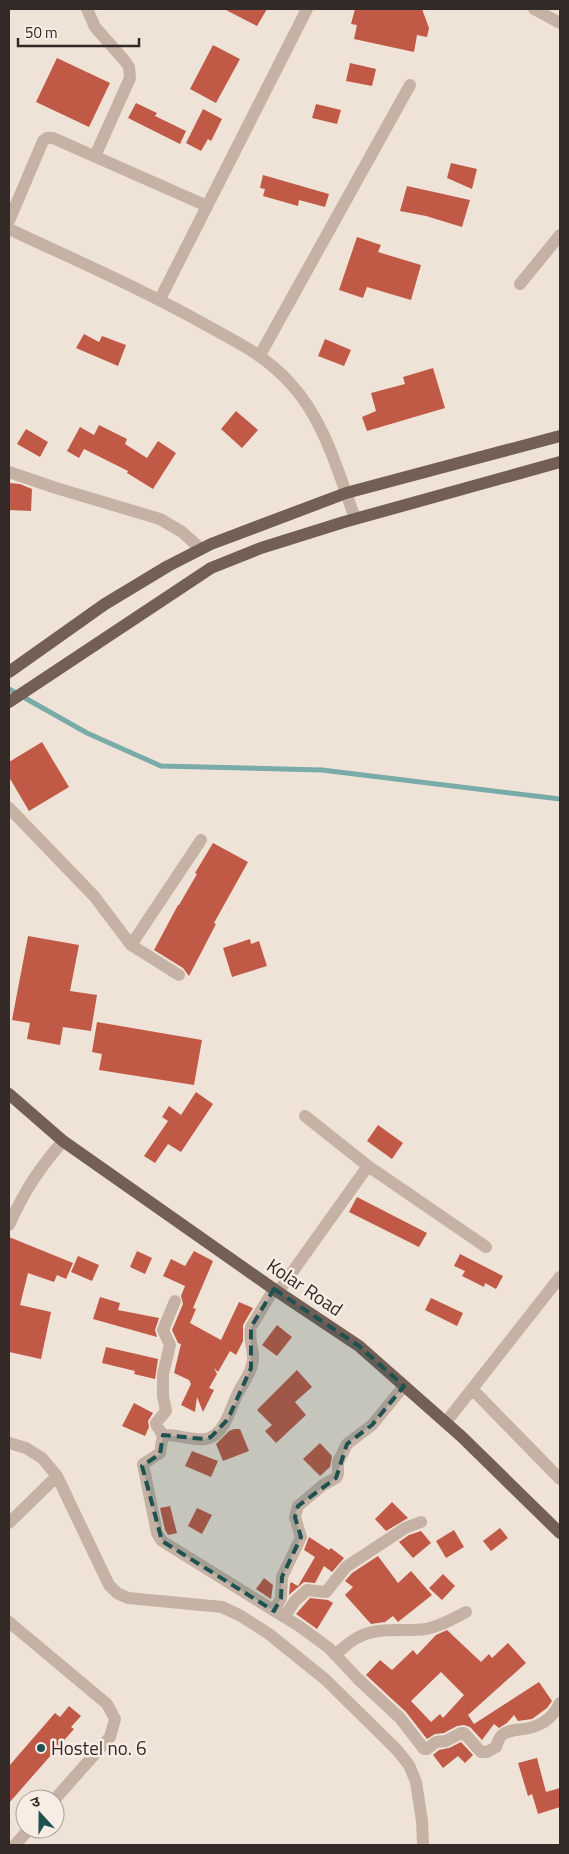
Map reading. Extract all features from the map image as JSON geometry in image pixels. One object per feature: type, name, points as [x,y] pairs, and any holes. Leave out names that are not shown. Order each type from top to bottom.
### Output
[{"type":"main road","points":[[9,672],[105,604],[168,566],[237,533],[346,493],[560,436]]},
{"type":"main road","points":[[9,702],[211,568],[261,548],[355,518],[560,462]]},
{"type":"main road","name":"Kolar Road","points":[[9,1094],[63,1141],[276,1291],[359,1346],[446,1422],[560,1533]]},
{"type":"street","points":[[87,9],[96,27],[126,61],[130,78],[95,156]]},
{"type":"street","points":[[160,299],[308,9]]},
{"type":"street","points":[[536,9],[560,23]]},
{"type":"street","points":[[260,355],[410,85]]},
{"type":"street","points":[[9,221],[43,141],[48,138],[53,138],[207,206]]},
{"type":"street","points":[[9,229],[160,299],[260,355],[290,383],[309,409],[323,434],[355,518]]},
{"type":"street","points":[[520,284],[560,234]]},
{"type":"street","points":[[9,472],[160,519],[182,532],[201,549]]},
{"type":"street","points":[[9,808],[94,896],[131,945],[179,975]]},
{"type":"street","points":[[131,945],[201,840]]},
{"type":"street","points":[[305,1116],[368,1166],[486,1247]]},
{"type":"street","points":[[9,1225],[25,1191],[42,1165],[63,1141]]},
{"type":"street","points":[[176,1301],[164,1330],[170,1345],[163,1374],[163,1396],[166,1411],[156,1423],[164,1435],[204,1439],[215,1434],[228,1419],[232,1405],[249,1376],[253,1358],[251,1326],[368,1166]]},
{"type":"street","points":[[446,1422],[560,1277]]},
{"type":"street","points":[[279,1614],[282,1577],[301,1537],[295,1517],[298,1506],[323,1485],[336,1478],[338,1462],[347,1444],[372,1425],[404,1386]]},
{"type":"street","points":[[472,1389],[560,1479]]},
{"type":"street","points":[[164,1435],[160,1453],[144,1462],[142,1466],[157,1532],[162,1541],[319,1640],[400,1718],[426,1749],[436,1742],[446,1741],[464,1733],[481,1752],[487,1752],[496,1746],[499,1738],[505,1733],[526,1729],[550,1719],[554,1716],[560,1703]]},
{"type":"street","points":[[9,1442],[26,1448],[42,1458],[57,1476],[109,1585],[117,1593],[128,1598],[222,1607],[241,1616],[269,1634],[326,1680],[376,1729],[409,1765],[416,1782],[422,1821],[423,1845]]},
{"type":"street","points":[[9,1522],[57,1476]]},
{"type":"street","points":[[279,1614],[307,1590],[326,1592],[346,1567],[405,1528],[421,1522]]},
{"type":"street","points":[[335,1655],[357,1638],[367,1633],[389,1630],[427,1629],[466,1612]]},
{"type":"street","points":[[9,1622],[107,1704],[115,1719],[110,1737],[64,1789]]},
{"type":"highlighted area","points":[[274,1289],[359,1346],[404,1386],[372,1425],[347,1444],[336,1478],[298,1506],[295,1517],[301,1537],[282,1577],[281,1598],[274,1611],[162,1541],[142,1466],[160,1454],[163,1435],[204,1439],[211,1437],[228,1419],[251,1368],[251,1327]]},
{"type":"building","points":[[224,9],[267,9],[257,26]]},
{"type":"building","points":[[355,9],[422,9],[429,28],[427,37],[417,35],[414,52],[354,39],[357,25],[351,24]]},
{"type":"building","points":[[213,45],[240,59],[216,103],[190,89]]},
{"type":"building","points":[[57,58],[110,83],[89,127],[36,102]]},
{"type":"building","points":[[350,63],[376,69],[372,86],[346,81]]},
{"type":"building","points":[[136,103],[157,113],[155,116],[186,131],[180,144],[128,118]]},
{"type":"building","points":[[316,104],[341,110],[337,124],[312,118]]},
{"type":"building","points":[[203,109],[222,119],[211,141],[208,139],[201,151],[186,143]]},
{"type":"building","points":[[451,163],[477,169],[472,189],[447,178]]},
{"type":"building","points":[[263,175],[329,194],[325,207],[299,200],[298,206],[263,196],[265,189],[260,188]]},
{"type":"building","points":[[407,186],[470,200],[462,227],[426,216],[400,211]]},
{"type":"building","points":[[357,237],[381,245],[378,252],[421,265],[411,300],[367,287],[363,298],[339,290]]},
{"type":"building","points":[[84,334],[99,342],[102,336],[126,345],[118,366],[76,348]]},
{"type":"building","points":[[325,339],[351,350],[344,366],[318,356]]},
{"type":"building","points":[[433,368],[445,408],[367,431],[362,417],[376,411],[371,393],[405,384],[403,377]]},
{"type":"building","points":[[236,411],[258,430],[242,448],[221,429]]},
{"type":"building","points":[[99,425],[127,439],[125,444],[147,458],[158,441],[176,453],[153,489],[127,473],[128,471],[84,449],[79,458],[67,451],[80,427],[94,435]]},
{"type":"building","points":[[26,429],[48,442],[40,457],[17,444]]},
{"type":"building","points":[[9,483],[20,484],[32,489],[31,511],[9,510]]},
{"type":"building","points":[[42,742],[69,787],[29,811],[9,777],[9,762]]},
{"type":"building","points":[[213,843],[248,862],[214,923],[216,924],[189,976],[183,968],[154,950]]},
{"type":"building","points":[[28,936],[79,945],[70,991],[97,995],[91,1031],[63,1027],[60,1045],[27,1039],[30,1023],[12,1020]]},
{"type":"building","points":[[250,939],[251,944],[259,941],[267,966],[232,977],[223,948]]},
{"type":"building","points":[[97,1022],[202,1040],[194,1085],[99,1070],[102,1054],[92,1052]]},
{"type":"building","points":[[196,1092],[213,1104],[181,1152],[168,1144],[155,1163],[144,1156],[168,1121],[162,1117],[169,1106],[181,1115]]},
{"type":"building","points":[[378,1125],[403,1143],[392,1159],[367,1141]]},
{"type":"building","points":[[357,1197],[427,1233],[419,1247],[349,1212]]},
{"type":"building","points":[[9,1237],[73,1263],[66,1279],[57,1275],[54,1282],[28,1273],[20,1305],[51,1312],[41,1359],[9,1352]]},
{"type":"building","points":[[137,1251],[152,1258],[145,1274],[130,1267]]},
{"type":"building","points":[[194,1251],[213,1261],[193,1308],[196,1309],[190,1323],[221,1340],[239,1302],[253,1308],[243,1325],[243,1341],[236,1355],[230,1351],[218,1372],[214,1368],[217,1374],[209,1388],[214,1390],[203,1412],[197,1397],[195,1412],[181,1405],[191,1384],[189,1380],[174,1373],[181,1344],[178,1343],[172,1330],[183,1304],[181,1296],[185,1286],[163,1276],[171,1259],[185,1266]]},
{"type":"building","points":[[460,1254],[503,1276],[496,1289],[485,1283],[484,1287],[462,1276],[465,1271],[454,1266]]},
{"type":"building","points":[[78,1256],[99,1265],[92,1281],[71,1272]]},
{"type":"building","points":[[100,1297],[120,1303],[118,1310],[159,1318],[155,1330],[157,1337],[93,1319]]},
{"type":"building","points":[[431,1298],[463,1313],[457,1326],[425,1310]]},
{"type":"building","points":[[277,1325],[292,1337],[277,1356],[262,1345]]},
{"type":"building","points":[[106,1347],[158,1359],[155,1379],[134,1374],[135,1371],[102,1363]]},
{"type":"building","points":[[297,1370],[312,1387],[295,1402],[306,1415],[276,1443],[265,1431],[272,1425],[257,1410]]},
{"type":"building","points":[[134,1403],[153,1413],[148,1421],[149,1427],[145,1436],[122,1426]]},
{"type":"building","points":[[240,1429],[249,1451],[223,1461],[216,1444],[229,1431]]},
{"type":"building","points":[[320,1443],[332,1456],[330,1467],[320,1476],[303,1459]]},
{"type":"building","points":[[192,1451],[218,1461],[211,1477],[185,1466]]},
{"type":"building","points":[[392,1502],[408,1518],[386,1531],[375,1519]]},
{"type":"building","points":[[170,1506],[177,1533],[168,1535],[160,1508]]},
{"type":"building","points":[[197,1508],[212,1515],[202,1534],[188,1526]]},
{"type":"building","points":[[500,1528],[508,1538],[491,1551],[483,1541]]},
{"type":"building","points":[[454,1530],[464,1547],[446,1558],[436,1541]]},
{"type":"building","points":[[421,1531],[431,1543],[413,1558],[399,1542],[409,1535]]},
{"type":"building","points":[[309,1537],[329,1550],[331,1548],[344,1558],[332,1572],[324,1566],[315,1583],[304,1582],[289,1595],[291,1582],[298,1586],[315,1557],[304,1550]]},
{"type":"building","points":[[378,1556],[398,1583],[411,1571],[432,1595],[398,1622],[393,1616],[385,1622],[371,1624],[345,1595],[353,1587],[345,1581],[352,1573]]},
{"type":"building","points":[[443,1574],[455,1586],[442,1600],[429,1588]]},
{"type":"building","points":[[264,1578],[273,1585],[271,1599],[256,1589]]},
{"type":"building","points":[[310,1598],[328,1600],[333,1603],[317,1629],[296,1614]]},
{"type":"building","points":[[447,1630],[481,1662],[489,1654],[492,1658],[508,1643],[526,1663],[468,1715],[474,1724],[539,1682],[552,1701],[547,1708],[532,1719],[518,1721],[514,1715],[499,1728],[494,1724],[482,1740],[470,1727],[464,1725],[457,1726],[444,1733],[435,1734],[427,1739],[406,1712],[366,1675],[380,1660],[392,1670],[413,1650],[417,1655],[436,1635]],"holes":[[[441,1672],[464,1695],[443,1718],[440,1714],[431,1722],[411,1701]]]},
{"type":"building","name":"Hostel no. 6","points":[[69,1706],[81,1716],[71,1727],[74,1729],[21,1789],[15,1789],[15,1796],[9,1803],[9,1766],[55,1713],[60,1717]]},
{"type":"building","points":[[461,1742],[473,1755],[465,1763],[458,1756],[443,1768],[433,1755],[439,1750],[449,1748]]},
{"type":"building","points":[[537,1758],[546,1792],[560,1788],[560,1807],[538,1814],[532,1794],[528,1796],[518,1763]]},
{"type":"waterway","points":[[9,689],[87,733],[161,766],[322,770],[560,799]]},
{"type":"place","name":"Hostel no. 6","points":[[41,1748]]}]
